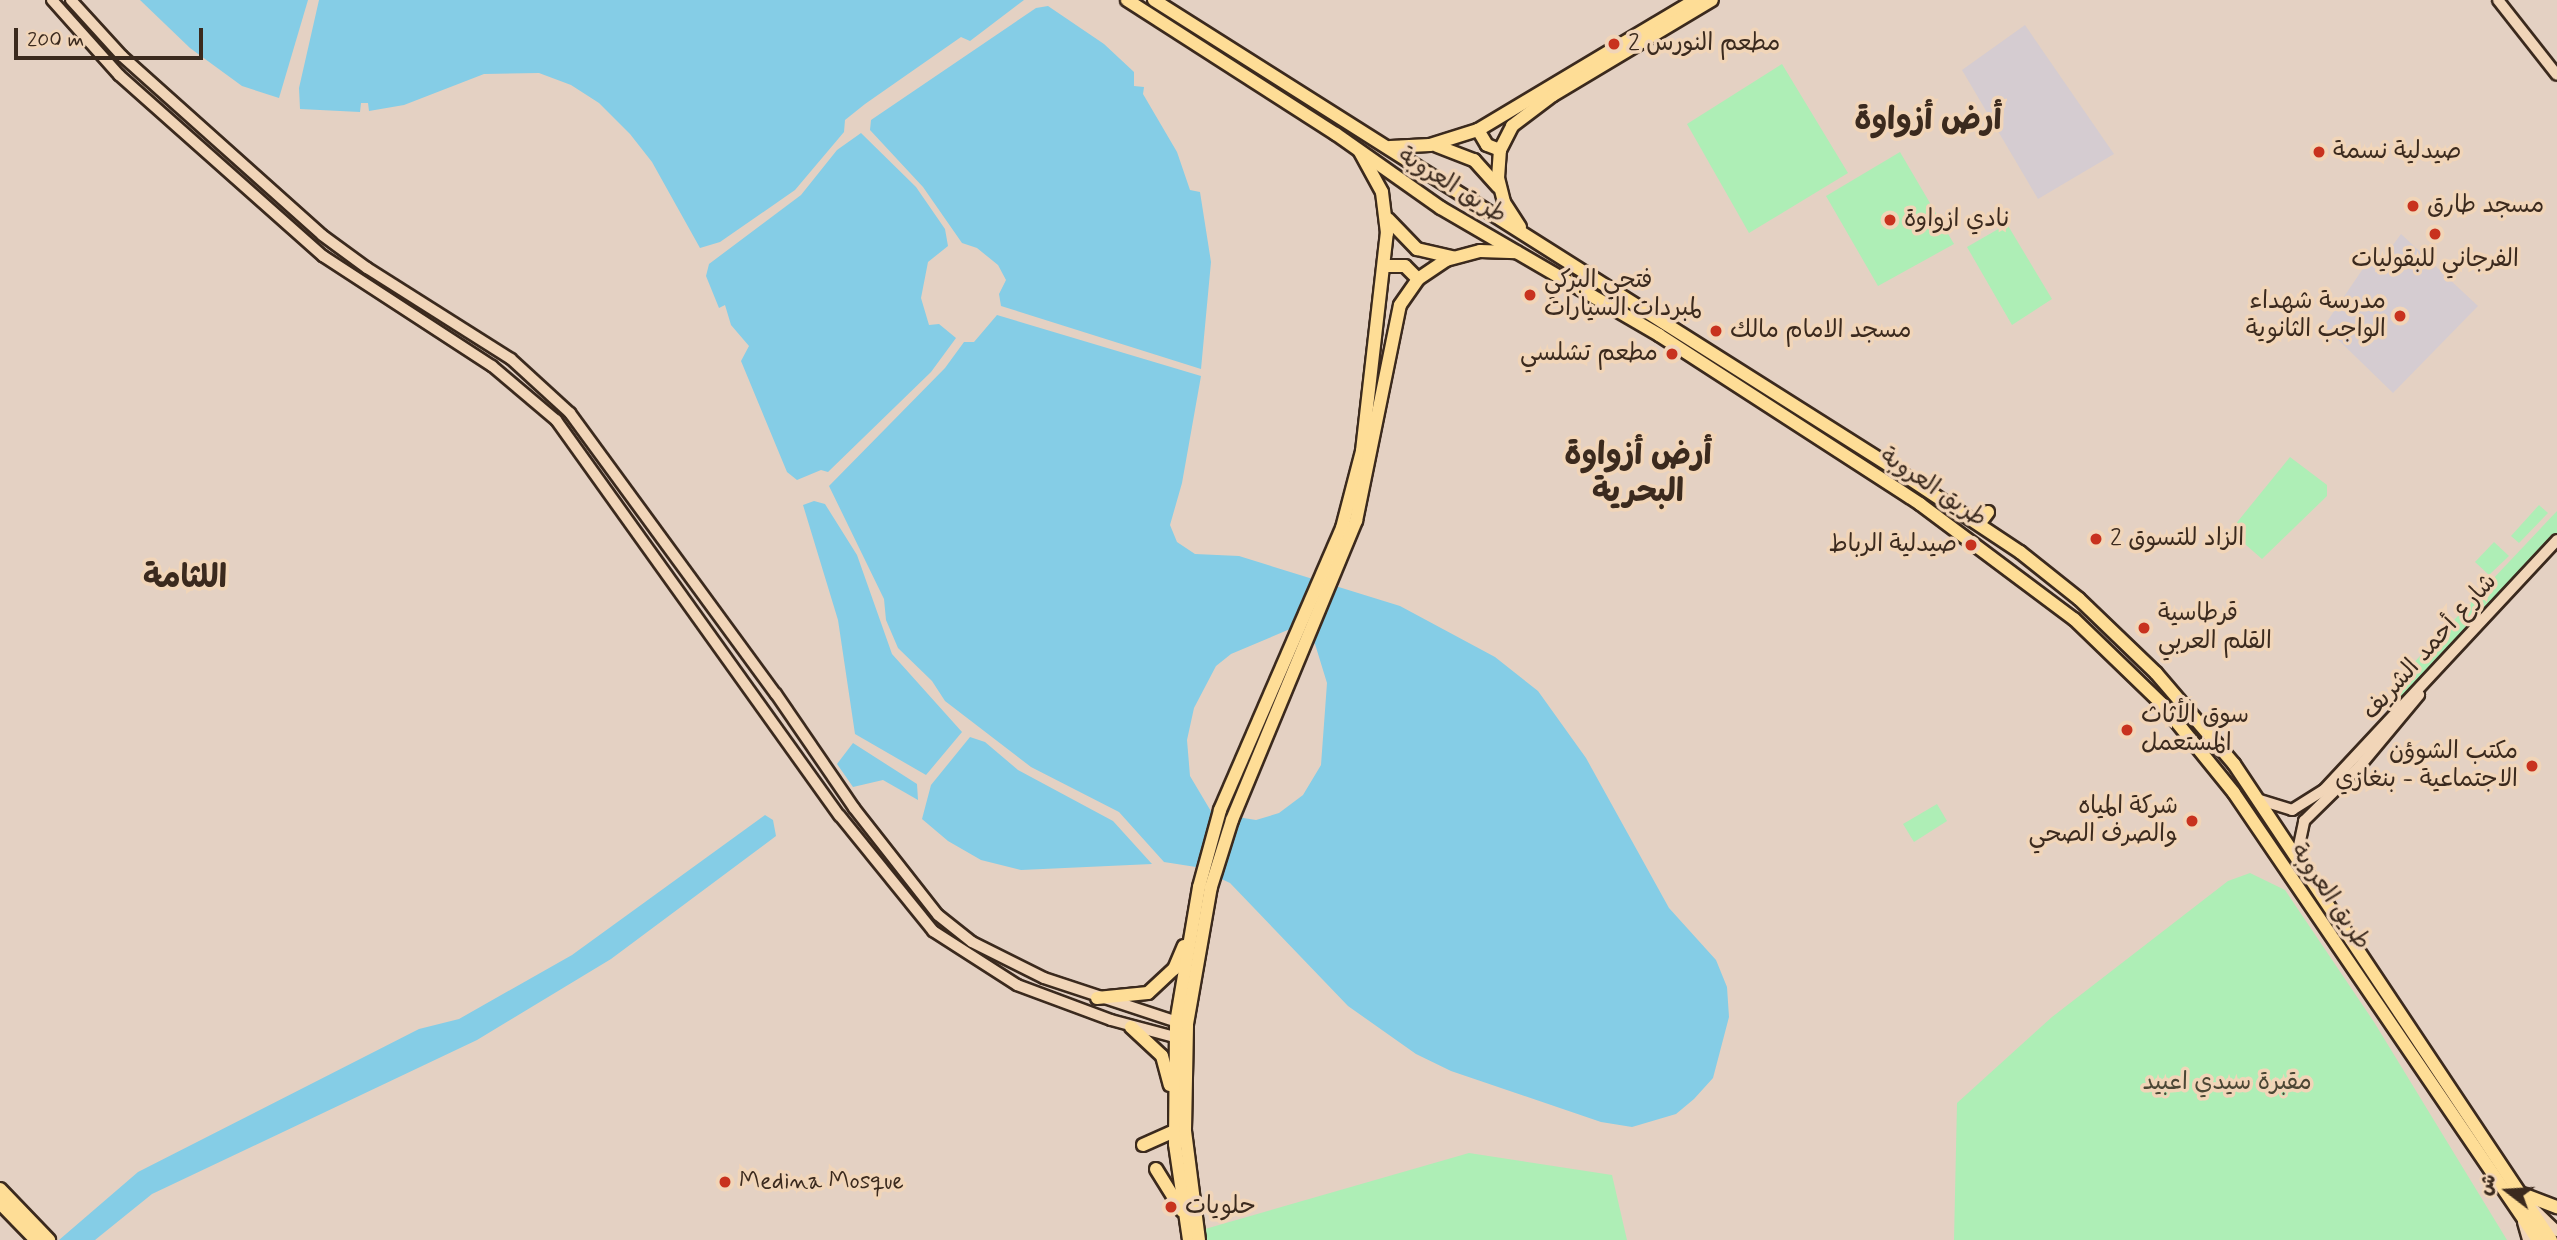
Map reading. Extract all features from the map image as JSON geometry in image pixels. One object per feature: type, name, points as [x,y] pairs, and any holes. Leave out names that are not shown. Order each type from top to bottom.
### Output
[{"type":"main road","points":[[52,0],[90,46],[340,270],[492,366],[556,420],[903,900],[959,952],[1017,985],[1130,1027],[1181,1039]]},
{"type":"main road","points":[[71,0],[108,42],[175,105],[342,250],[511,359],[570,413],[854,808],[925,902],[952,927],[1010,963],[1097,998],[1181,1024]]},
{"type":"main road","name":"طريق العروبة","points":[[1127,0],[1360,152],[1427,200],[1524,253],[1929,509],[2044,594],[2121,662],[2180,725],[2234,793],[2538,1240]]},
{"type":"main road","name":"طريق العروبة","points":[[1154,0],[1390,147],[1979,524],[2052,577],[2135,651],[2198,719],[2260,800],[2551,1240]]},
{"type":"main road","points":[[1430,145],[1478,130],[1695,0]]},
{"type":"main road","points":[[1500,190],[1500,150],[1521,116],[1712,0]]},
{"type":"main road","points":[[165,115],[175,105]]},
{"type":"main road","points":[[1478,130],[1488,145],[1500,150]]},
{"type":"main road","points":[[202,146],[211,135]]},
{"type":"main road","points":[[1390,147],[1430,145],[1453,149],[1475,160],[1500,190],[1510,214],[1530,237]]},
{"type":"main road","points":[[1333,565],[1363,451],[1386,266],[1387,215],[1378,181],[1360,152]]},
{"type":"main road","points":[[1427,200],[1429,187],[1439,179]]},
{"type":"main road","points":[[1387,215],[1399,234],[1417,249],[1454,257]]},
{"type":"main road","points":[[1097,998],[1137,997],[1156,988],[1174,969],[1192,930],[1205,887],[1368,478],[1393,325],[1400,304],[1418,279],[1454,257],[1489,250],[1524,253]]},
{"type":"main road","points":[[1386,266],[1405,266],[1418,279]]},
{"type":"main road","points":[[1979,524],[1988,512]]},
{"type":"main road","points":[[1181,1024],[1205,887]]},
{"type":"main road","points":[[1192,930],[1181,1039],[1185,1130],[1199,1240]]},
{"type":"main road","points":[[1130,1027],[1162,1056],[1175,1107]]},
{"type":"main road","points":[[1181,1039],[1175,1131],[1183,1212],[1189,1240]]},
{"type":"main road","points":[[1143,1145],[1175,1131]]},
{"type":"main road","points":[[1156,1170],[1183,1212]]},
{"type":"main road","points":[[0,1189],[43,1238]]},
{"type":"main road","points":[[2524,1199],[2557,1207]]},
{"type":"main road","name":"طريق العروبة","points":[[2524,1199],[2557,1231]]},
{"type":"main road","points":[[0,1203],[43,1238]]},
{"type":"main road","points":[[2521,1240],[2522,1219]]},
{"type":"main road","name":"طريق العروبة","points":[[2522,1219],[2528,1240]]},
{"type":"street","points":[[2498,0],[2557,75]]},
{"type":"street","name":"شارع أحمد الشريف","points":[[2301,807],[2354,761],[2422,682],[2557,540]]},
{"type":"street","name":"شارع أحمد الشريف","points":[[2297,855],[2297,838],[2308,817],[2359,767],[2434,678],[2557,550]]},
{"type":"street","points":[[2260,800],[2283,809],[2301,807],[2308,817]]},
{"type":"shaded area","points":[[2025,25],[2114,154],[2038,199],[1962,70]]},
{"type":"shaded area","name":"مدرسة شهداء الواجب الثانوية","points":[[2401,234],[2478,306],[2393,393],[2324,326],[2375,251],[2384,257]]},
{"type":"green space","points":[[1782,64],[1848,173],[1749,233],[1687,124]]},
{"type":"green space","name":"نادي ازواوة","points":[[1900,152],[1954,244],[1878,286],[1826,196]]},
{"type":"green space","points":[[2007,224],[2052,299],[2012,325],[1967,247]]},
{"type":"green space","points":[[2290,457],[2327,485],[2327,496],[2262,559],[2230,531]]},
{"type":"green space","points":[[2539,505],[2548,513],[2519,543],[2511,536]]},
{"type":"green space","points":[[2557,511],[2557,540],[2401,706],[2388,690]]},
{"type":"green space","points":[[2494,542],[2509,556],[2489,575],[2475,562]]},
{"type":"green space","points":[[1937,804],[1947,821],[1914,842],[1903,824]]},
{"type":"green space","name":"مقبرة سيدي اعبيد","points":[[2250,873],[2285,890],[2374,1022],[2507,1240],[1954,1240],[1957,1103],[2052,1017],[2228,881]]},
{"type":"green space","points":[[1469,1153],[1612,1175],[1627,1240],[1207,1240],[1205,1229]]},
{"type":"water","points":[[140,0],[308,0],[279,98],[242,86],[190,48]]},
{"type":"water","points":[[319,0],[1024,0],[970,41],[961,37],[865,104],[845,120],[844,132],[795,190],[720,242],[700,248],[652,162],[630,134],[599,103],[571,85],[539,73],[484,74],[404,105],[369,111],[368,103],[361,103],[360,112],[300,109],[299,88]]},
{"type":"water","points":[[1048,6],[1104,44],[1134,72],[1134,86],[1144,87],[1143,94],[1177,152],[1190,190],[1200,192],[1211,262],[1201,369],[1001,306],[999,294],[1006,280],[998,265],[977,248],[962,243],[923,187],[870,130],[871,120],[1036,8]]},
{"type":"water","points":[[861,133],[916,187],[945,229],[948,246],[928,262],[921,298],[929,325],[939,324],[956,338],[931,372],[828,472],[821,470],[797,480],[787,472],[741,361],[749,346],[731,325],[725,305],[719,308],[706,276],[709,264],[801,195],[837,150]]},
{"type":"water","points":[[997,315],[1201,376],[1182,483],[1170,525],[1177,542],[1195,554],[1239,556],[1400,606],[1495,657],[1538,691],[1586,758],[1669,908],[1716,960],[1727,987],[1729,1017],[1713,1078],[1694,1099],[1676,1114],[1632,1127],[1601,1122],[1451,1071],[1416,1054],[1348,1006],[1230,883],[1196,867],[1164,862],[1119,812],[1031,767],[945,701],[932,681],[898,648],[886,620],[884,599],[829,486],[945,368],[964,342],[974,342]],"holes":[[[1290,629],[1315,644],[1327,683],[1321,765],[1303,795],[1279,813],[1256,820],[1212,813],[1190,776],[1187,740],[1194,708],[1216,666],[1231,654]]]},
{"type":"water","points":[[814,501],[825,504],[857,555],[892,654],[962,732],[926,775],[855,734],[838,620],[803,505]]},
{"type":"water","points":[[970,737],[985,742],[1018,770],[1113,821],[1152,864],[1021,870],[981,860],[948,841],[922,819],[931,785]]},
{"type":"water","points":[[853,743],[917,784],[918,800],[883,780],[853,787],[837,764]]},
{"type":"water","points":[[765,815],[773,820],[776,836],[611,959],[477,1040],[152,1194],[95,1240],[59,1240],[138,1172],[419,1029],[459,1019],[572,955]]},
{"type":"place","name":"مطعم النورس 2","points":[[1614,44]]},
{"type":"place","name":"صيدلية نسمة","points":[[2319,152]]},
{"type":"place","name":"مسجد طارق","points":[[2413,206]]},
{"type":"place","name":"نادي ازواوة","points":[[1890,220]]},
{"type":"place","name":"الفرجاني للبقوليات","points":[[2435,234]]},
{"type":"place","name":"فتحي البركي لمبردات السيارات","points":[[1530,295]]},
{"type":"place","name":"مدرسة شهداء الواجب الثانوية","points":[[2400,316]]},
{"type":"place","name":"مسجد الامام مالك","points":[[1716,331]]},
{"type":"place","name":"مطعم تشلسي","points":[[1672,354]]},
{"type":"place","name":"الزاد للتسوق 2","points":[[2096,539]]},
{"type":"place","name":"صيدلية الرباط","points":[[1971,545]]},
{"type":"place","name":"قرطاسية القلم العربي","points":[[2144,628]]},
{"type":"place","name":"سوق الأثاث المستعمل","points":[[2127,730]]},
{"type":"place","name":"مكتب الشوؤن الاجتماعية - بنغازي","points":[[2532,766]]},
{"type":"place","name":"شركة المياه والصرف الصحي","points":[[2192,821]]},
{"type":"place","name":"Medina Mosque","points":[[725,1182]]},
{"type":"place","name":"حلويات","points":[[1171,1207]]},
{"type":"district","name":"أرض أزواوة","points":[[1928,120]]},
{"type":"district","name":"أرض أزواوة البحرية","points":[[1638,474]]},
{"type":"district","name":"اللثامة","points":[[185,578]]}]
